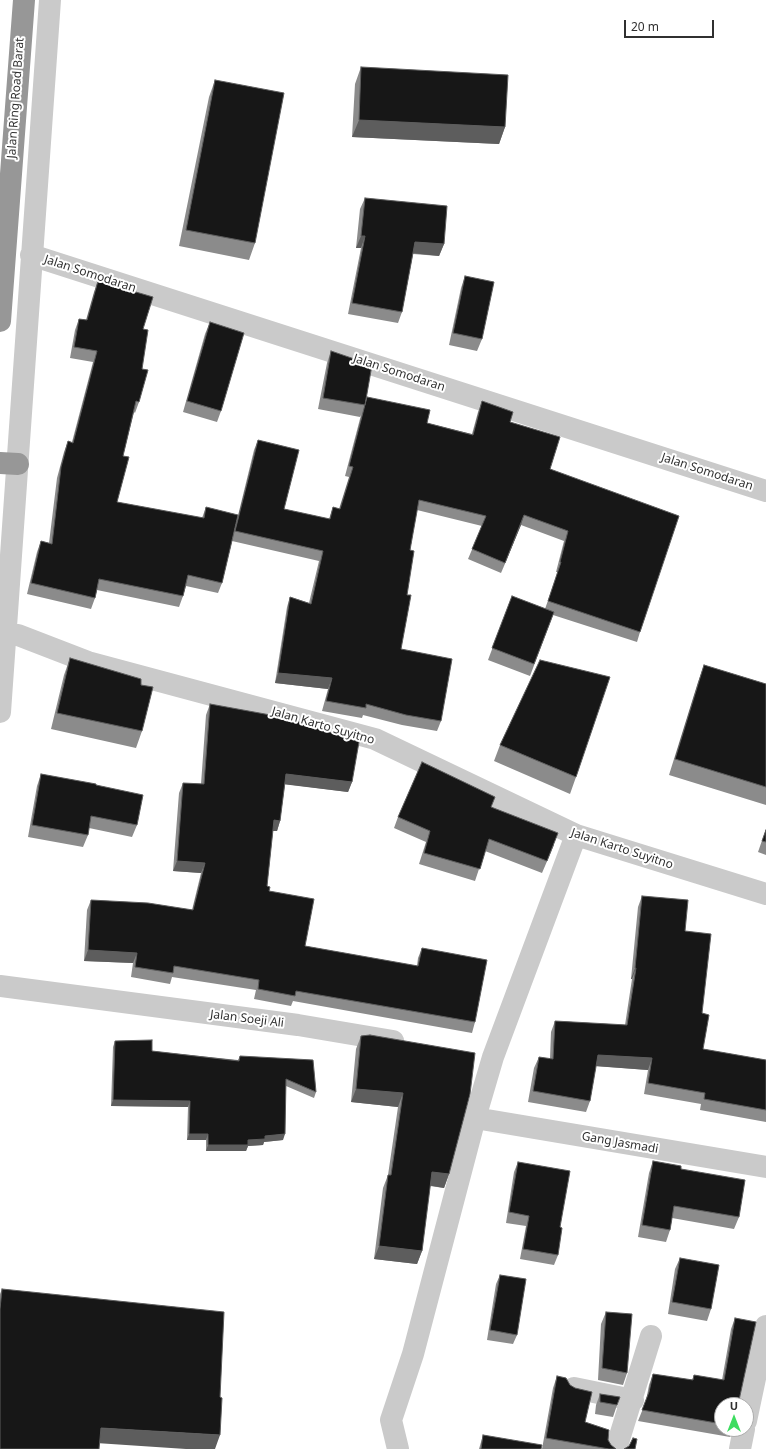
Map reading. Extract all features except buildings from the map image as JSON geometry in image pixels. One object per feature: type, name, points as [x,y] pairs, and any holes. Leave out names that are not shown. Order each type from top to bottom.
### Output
[{"type":"highway","name":"Jalan Ring Road Barat","points":[[0,321],[4,195],[24,0]]},
{"type":"street","points":[[0,712],[6,633],[9,464],[35,226],[50,0]]},
{"type":"street","name":"Jalan Somodaran","points":[[31,255],[766,491]]},
{"type":"street","name":"Jalan Karto Suyitno","points":[[6,633],[18,635],[88,662],[375,739],[576,835],[766,894]]},
{"type":"street","points":[[398,1449],[391,1420],[414,1354],[475,1118],[493,1057],[576,835]]},
{"type":"street","name":"Jalan Soeji Ali","points":[[0,986],[291,1024],[415,1044]]},
{"type":"street","points":[[470,1053],[493,1057]]},
{"type":"street","name":"Gang Jasmadi","points":[[475,1118],[766,1168]]},
{"type":"street","points":[[751,1397],[766,1326]]},
{"type":"street","points":[[616,1449],[633,1400],[652,1336]]},
{"type":"street","points":[[574,1388],[633,1400]]},
{"type":"street","points":[[740,1449],[742,1437]]}]
